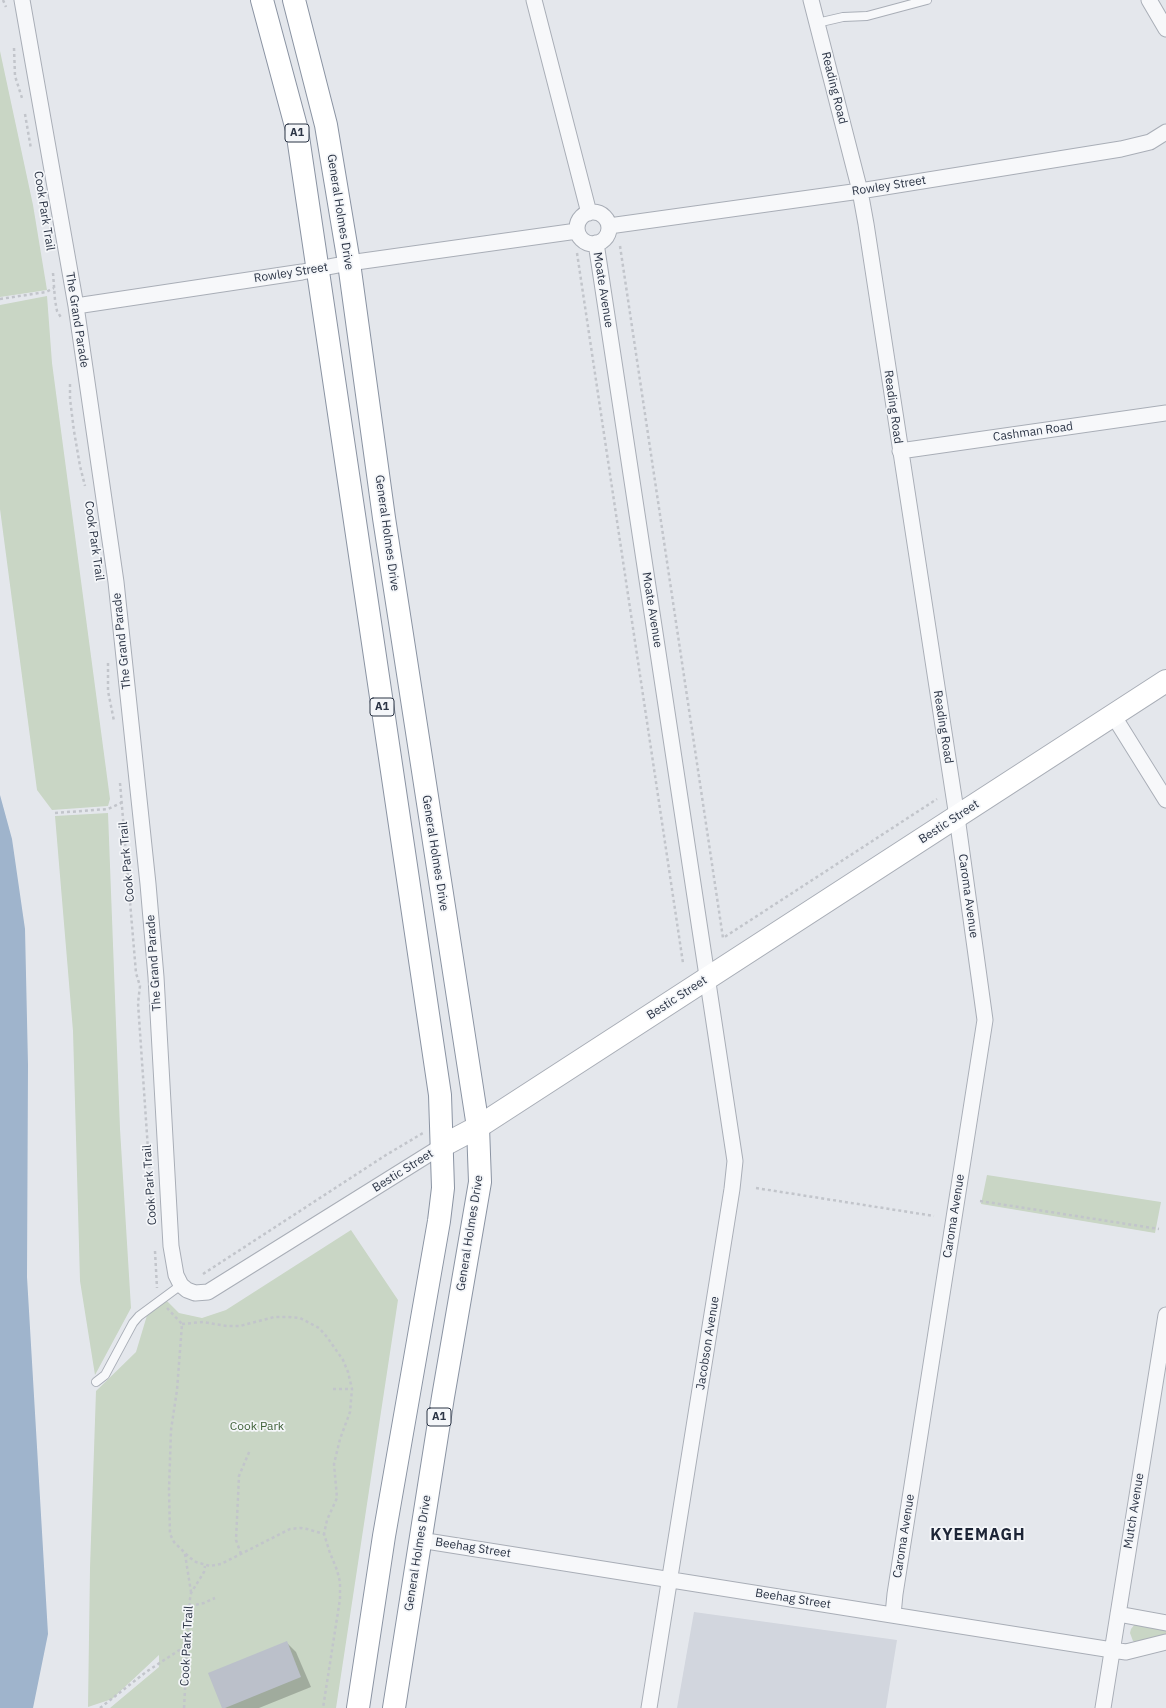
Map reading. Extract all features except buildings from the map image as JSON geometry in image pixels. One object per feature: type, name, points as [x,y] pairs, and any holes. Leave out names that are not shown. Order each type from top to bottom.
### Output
[{"type":"main road","name":"A1","points":[[262,0],[297,130],[438,1076],[442,1146],[443,1188],[439,1221],[384,1536],[358,1708]]},
{"type":"main road","name":"General Holmes Drive","points":[[294,0],[326,125],[349,263],[384,518],[478,1127],[480,1182],[420,1540],[394,1708]]},
{"type":"main road","name":"Bestic Street","points":[[442,1146],[478,1127],[1166,681]]},
{"type":"street","name":"The Grand Parade","points":[[22,0],[76,306],[116,582],[156,977],[157,1020],[171,1246],[176,1274],[181,1285]]},
{"type":"street","points":[[534,0],[589,213]]},
{"type":"street","name":"Reading Road","points":[[811,0],[860,191],[957,817]]},
{"type":"street","points":[[1149,0],[1166,29]]},
{"type":"street","name":"Rowley Street","points":[[608,226],[860,191],[1121,149],[1150,142],[1166,132]]},
{"type":"street","points":[[589,213],[600,214],[607,221],[607,235],[604,239],[596,243],[586,242],[579,235],[578,230],[580,220],[589,213]]},
{"type":"street","name":"Rowley Street","points":[[76,306],[349,263],[578,230]]},
{"type":"street","name":"Moate Avenue","points":[[596,243],[708,978]]},
{"type":"street","name":"Cashman Road","points":[[900,451],[1166,413]]},
{"type":"street","points":[[1113,716],[1166,800]]},
{"type":"street","name":"Caroma Avenue","points":[[893,1615],[896,1586],[986,1020],[957,817]]},
{"type":"street","name":"Jacobson Avenue","points":[[649,1708],[734,1174],[734,1149],[708,978]]},
{"type":"street","name":"Bestic Street","points":[[181,1285],[187,1290],[195,1293],[208,1292],[442,1146]]},
{"type":"street","name":"Mutch Avenue","points":[[1103,1708],[1166,1315]]},
{"type":"street","name":"Beehag Street","points":[[420,1540],[1126,1652],[1166,1642]]},
{"type":"street","points":[[1118,1614],[1166,1623]]},
{"type":"lane","points":[[817,23],[843,17],[867,16],[927,0]]},
{"type":"lane","points":[[96,1382],[105,1375],[133,1323],[139,1316],[160,1299],[181,1285]]},
{"type":"path","points":[[3,0],[9,12]]},
{"type":"path","points":[[14,46],[15,76],[24,104]]},
{"type":"path","name":"Cook Park Trail","points":[[25,108],[29,143],[33,154]]},
{"type":"path","name":"Moate Avenue","points":[[620,246],[723,938],[937,800]]},
{"type":"path","name":"Moate Avenue","points":[[577,253],[683,963]]},
{"type":"path","points":[[53,272],[57,311],[65,324]]},
{"type":"path","points":[[0,299],[46,292]]},
{"type":"path","name":"Cook Park Trail","points":[[70,383],[70,399],[74,431],[85,487]]},
{"type":"path","points":[[108,658],[108,692],[114,722]]},
{"type":"path","name":"Cook Park Trail","points":[[120,777],[136,973],[140,986],[138,1003],[152,1215]]},
{"type":"path","points":[[55,813],[108,809]]},
{"type":"path","name":"Bestic Street","points":[[202,1274],[386,1155],[423,1133]]},
{"type":"path","points":[[756,1188],[934,1216]]},
{"type":"path","points":[[980,1201],[1159,1229]]},
{"type":"path","points":[[154,1246],[158,1293],[160,1299],[182,1324],[177,1390],[171,1430],[168,1518],[170,1534],[174,1542],[196,1562],[205,1566],[221,1564],[290,1529],[307,1529],[324,1534]]},
{"type":"path","points":[[182,1324],[204,1322],[227,1326],[240,1326],[274,1317],[300,1318],[319,1328],[343,1360],[348,1372],[352,1389],[350,1412],[340,1439],[334,1464],[337,1498],[327,1520],[324,1534],[340,1582],[340,1599],[323,1708]]},
{"type":"path","points":[[333,1389],[352,1389]]},
{"type":"path","points":[[241,1554],[236,1540],[239,1476],[250,1450]]},
{"type":"path","points":[[185,1553],[191,1593]]},
{"type":"path","name":"Cook Park Trail","points":[[184,1708],[191,1593],[204,1572],[205,1566]]},
{"type":"path","points":[[190,1606],[204,1603],[215,1598]]},
{"type":"path","points":[[100,1708],[146,1672],[188,1644]]},
{"type":"shaded area","points":[[694,1612],[897,1640],[886,1708],[677,1708]]},
{"type":"green space","points":[[0,51],[33,205],[47,290],[0,297]]},
{"type":"green space","points":[[47,296],[52,363],[110,799],[108,806],[52,810],[37,790],[0,509],[0,305]]},
{"type":"green space","points":[[108,813],[120,1129],[131,1308],[95,1375],[80,1281],[73,1031],[55,816]]},
{"type":"green space","points":[[987,1175],[1161,1202],[1155,1233],[981,1204]]},
{"type":"green space","name":"Cook Park","points":[[351,1230],[398,1300],[336,1708],[110,1708],[159,1667],[159,1655],[112,1699],[88,1707],[90,1568],[96,1391],[136,1352],[148,1312],[167,1301],[179,1313],[202,1318],[226,1310]]},
{"type":"green space","points":[[1135,1624],[1166,1628],[1166,1637],[1136,1642],[1133,1641],[1130,1633]]},
{"type":"water","points":[[0,795],[12,839],[25,929],[28,1065],[27,1277],[48,1634],[33,1708],[0,1708]]},
{"type":"district","name":"KYEEMAGH","points":[[978,1535]]}]
